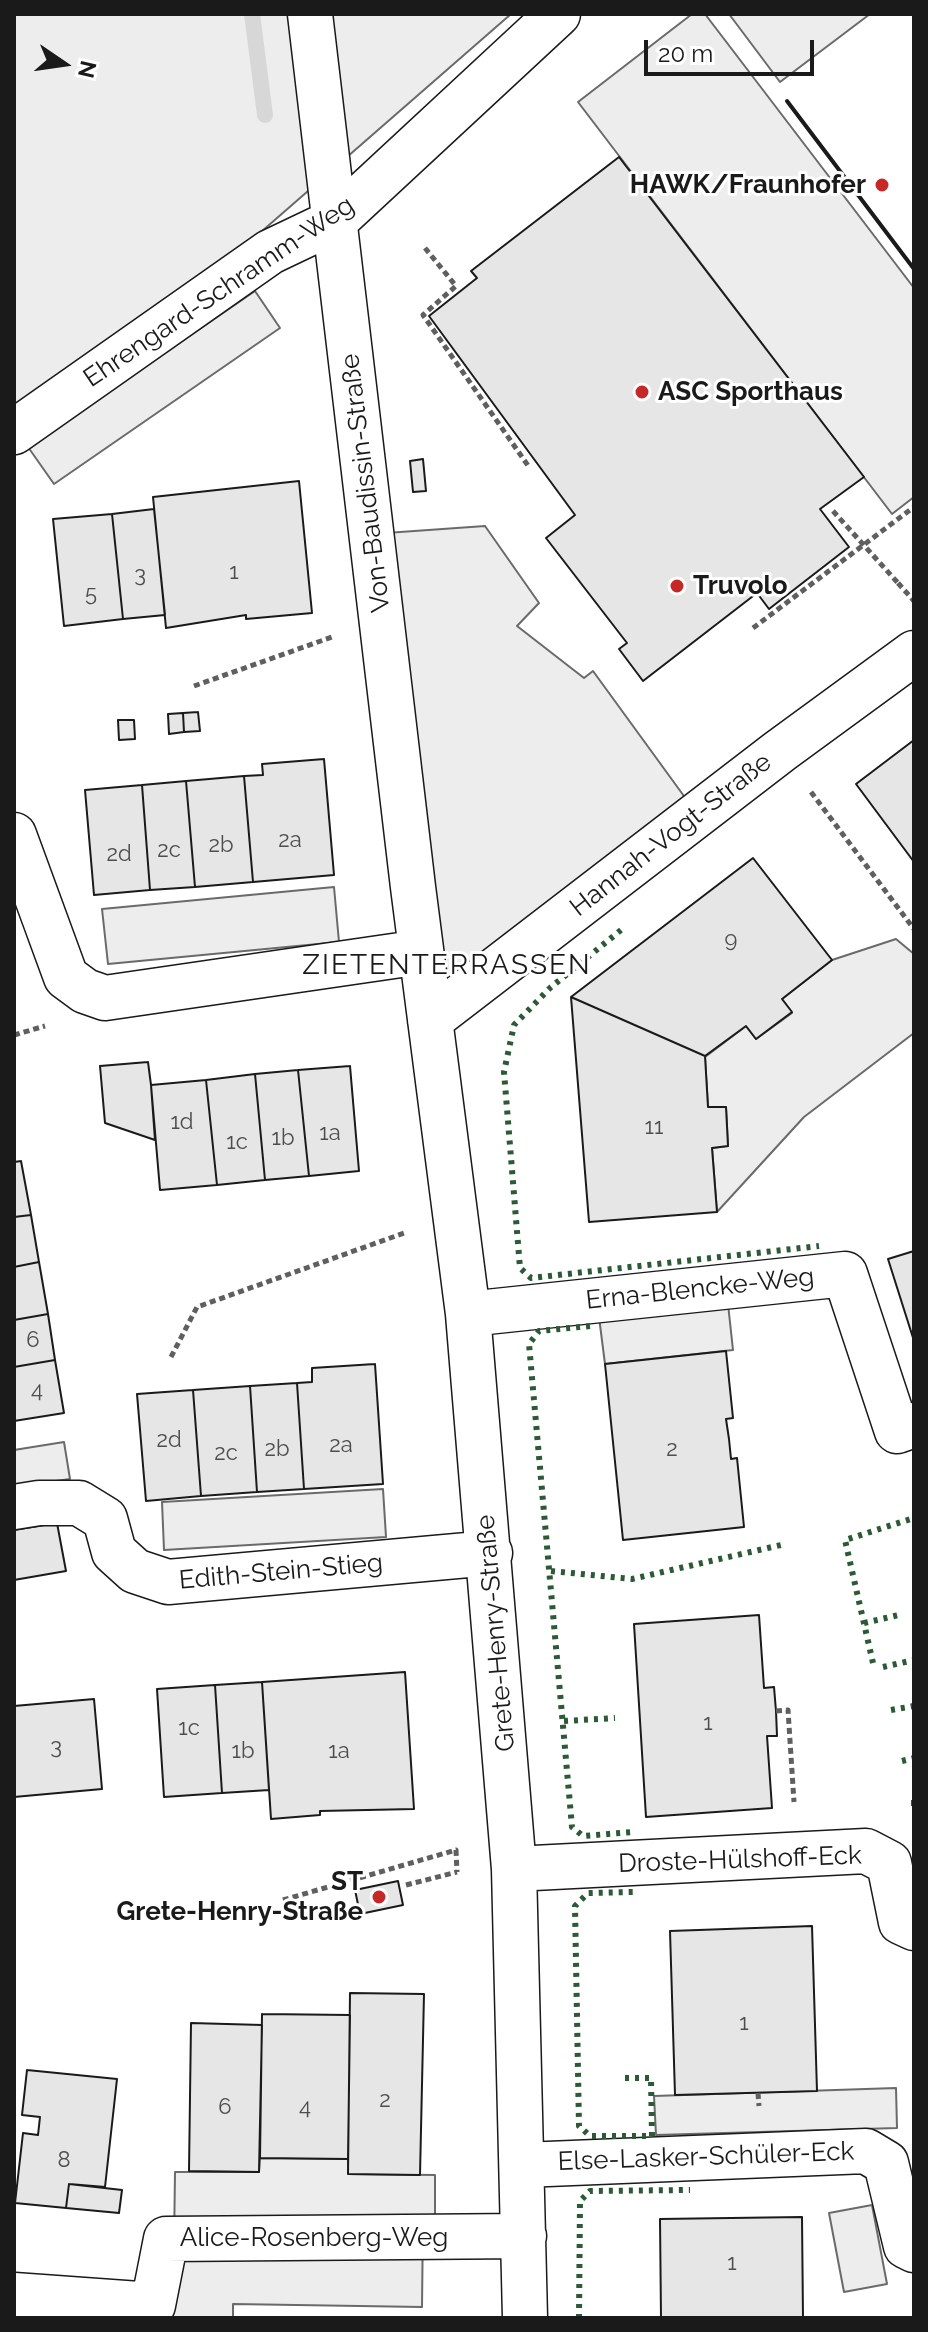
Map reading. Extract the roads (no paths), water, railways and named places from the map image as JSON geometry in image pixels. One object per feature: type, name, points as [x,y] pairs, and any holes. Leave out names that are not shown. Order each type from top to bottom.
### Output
[{"type":"street","name":"Von-Baudissin-Straße","points":[[310,14],[421,952]]},
{"type":"street","name":"Ehrengard-Schramm-Weg","points":[[14,432],[270,252],[335,221],[558,14]]},
{"type":"street","name":"Hannah-Vogt-Straße","points":[[430,1020],[780,751],[914,653]]},
{"type":"street","points":[[14,835],[66,977],[85,991],[105,998],[421,952]]},
{"type":"street","name":"Grete-Henry-Straße","points":[[421,952],[457,1214],[490,1553],[514,1869],[525,2318]]},
{"type":"street","name":"Erna-Blencke-Weg","points":[[468,1314],[845,1274],[897,1431],[914,1425]]},
{"type":"street","name":"Edith-Stein-Stieg","points":[[14,1507],[39,1503],[79,1503],[105,1519],[114,1552],[135,1571],[168,1582],[490,1553]]},
{"type":"street","name":"Droste-Hülshoff-Eck","points":[[514,1869],[866,1851],[889,1863],[901,1922],[914,1928]]},
{"type":"street","name":"Else-Lasker-Schüler-Eck","points":[[523,2165],[866,2151],[886,2163],[906,2246],[914,2250]]},
{"type":"street","name":"Alice-Rosenberg-Weg","points":[[14,2295],[153,2305],[166,2239],[524,2236]]},
{"type":"waterway","points":[[252,14],[265,115]]},
{"type":"place","name":"HAWK/Fraunhofer","points":[[882,185]]},
{"type":"place","name":"ASC Sporthaus","points":[[642,392]]},
{"type":"place","name":"Truvolo","points":[[677,586]]},
{"type":"place","name":"ST Grete-Henry-Straße","points":[[379,1897]]},
{"type":"district","name":"ZIETENTERRASSEN","points":[[447,966]]}]
